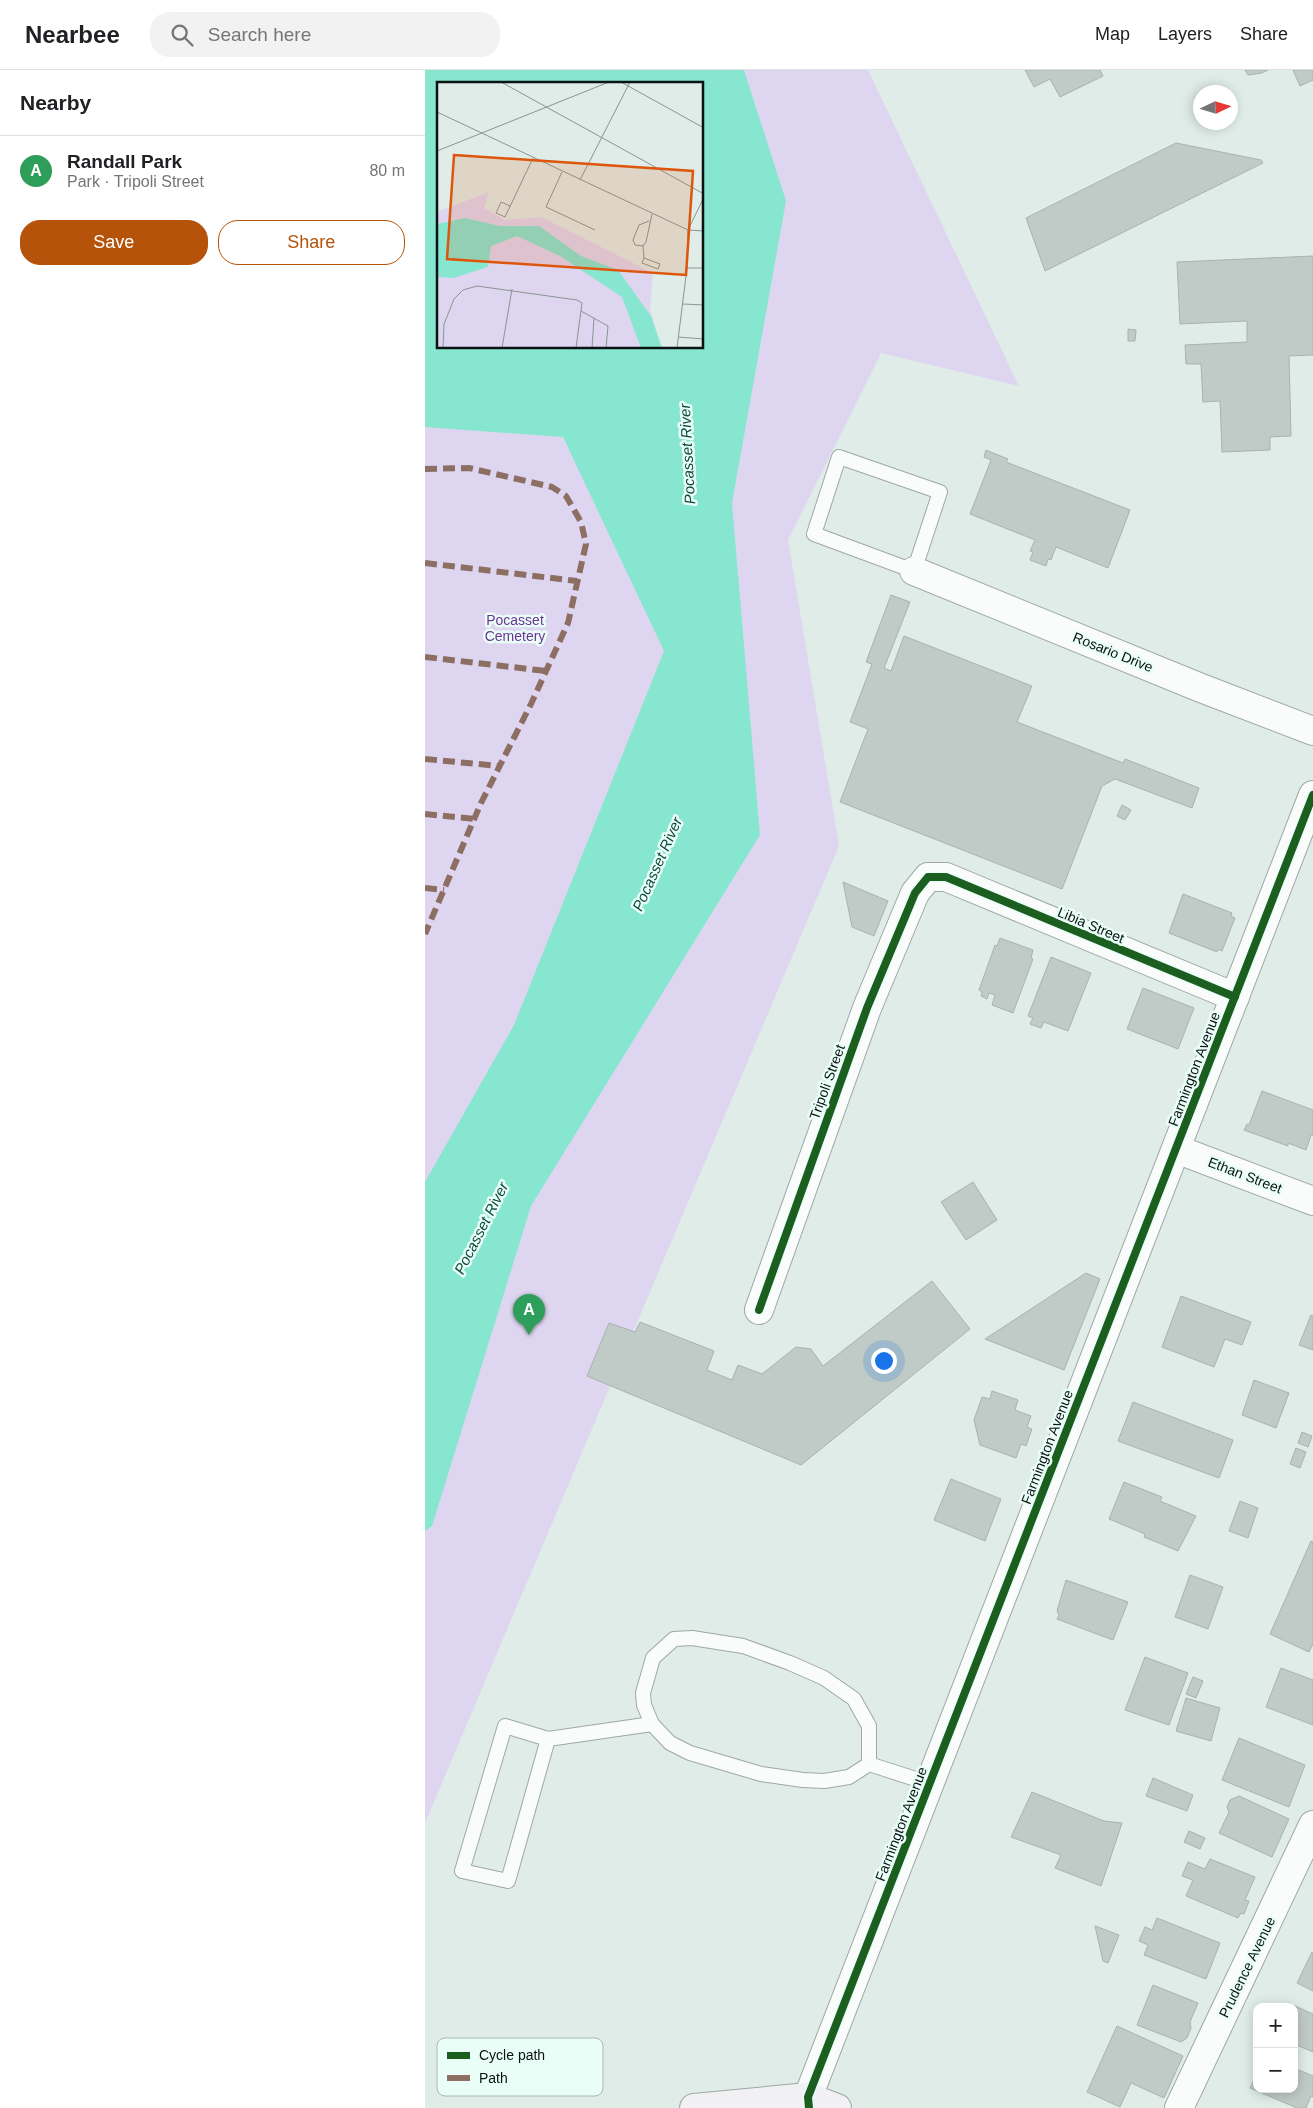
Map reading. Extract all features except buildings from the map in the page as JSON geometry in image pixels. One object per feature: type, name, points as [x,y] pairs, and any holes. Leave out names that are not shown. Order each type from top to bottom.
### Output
[{"type":"main road","points":[[694,2108],[809,2102],[837,2108]]},
{"type":"street","name":"Rosario Drive","points":[[914,571],[1201,688],[1313,731]]},
{"type":"street","name":"Farmington Avenue","points":[[809,2102],[1313,795]]},
{"type":"street","name":"Libia Street","points":[[937,877],[947,877],[1235,997]]},
{"type":"street","name":"Tripoli Street","points":[[759,1310],[867,1008],[902,922],[915,893],[928,878],[937,877]]},
{"type":"street","name":"Ethan Street","points":[[1176,1148],[1313,1201]]},
{"type":"street","name":"Prudence Avenue","points":[[1179,2108],[1313,1825]]},
{"type":"lane","points":[[839,457],[940,492],[914,571],[814,534],[839,457]]},
{"type":"lane","points":[[691,1638],[743,1646],[824,1678],[854,1699],[869,1726],[869,1764],[849,1777],[824,1781],[803,1780],[761,1774],[690,1753],[670,1743],[652,1724],[644,1705],[643,1693],[653,1658],[661,1649],[675,1639],[691,1638]]},
{"type":"lane","points":[[548,1739],[507,1881],[462,1871],[505,1726],[548,1739],[652,1724]]},
{"type":"lane","points":[[869,1764],[931,1784]]},
{"type":"green space","name":"Pocasset Cemetery","points":[[425,70],[868,70],[1019,386],[881,353],[788,540],[839,846],[425,1823]]},
{"type":"water","name":"Pocasset River","points":[[425,70],[744,70],[786,201],[732,503],[760,835],[531,1206],[432,1526],[425,1531],[425,1182],[514,1025],[664,651],[563,437],[425,427]]},
{"type":"marked path","points":[[425,469],[469,468],[552,487],[566,496],[581,522],[586,544],[568,623],[531,704],[481,803],[425,934]]},
{"type":"marked path","points":[[425,563],[577,581]]},
{"type":"marked path","points":[[425,657],[546,671]]},
{"type":"marked path","points":[[425,759],[499,766]]},
{"type":"marked path","points":[[425,814],[475,819]]},
{"type":"marked path","points":[[425,888],[444,890]]},
{"type":"cycle path","points":[[809,2108],[808,2097],[1313,795]]},
{"type":"cycle path","points":[[759,1310],[867,1008],[915,893],[928,877],[946,877],[1235,997]]},
{"type":"place","name":"Randall Park","points":[[529,1335]]}]
